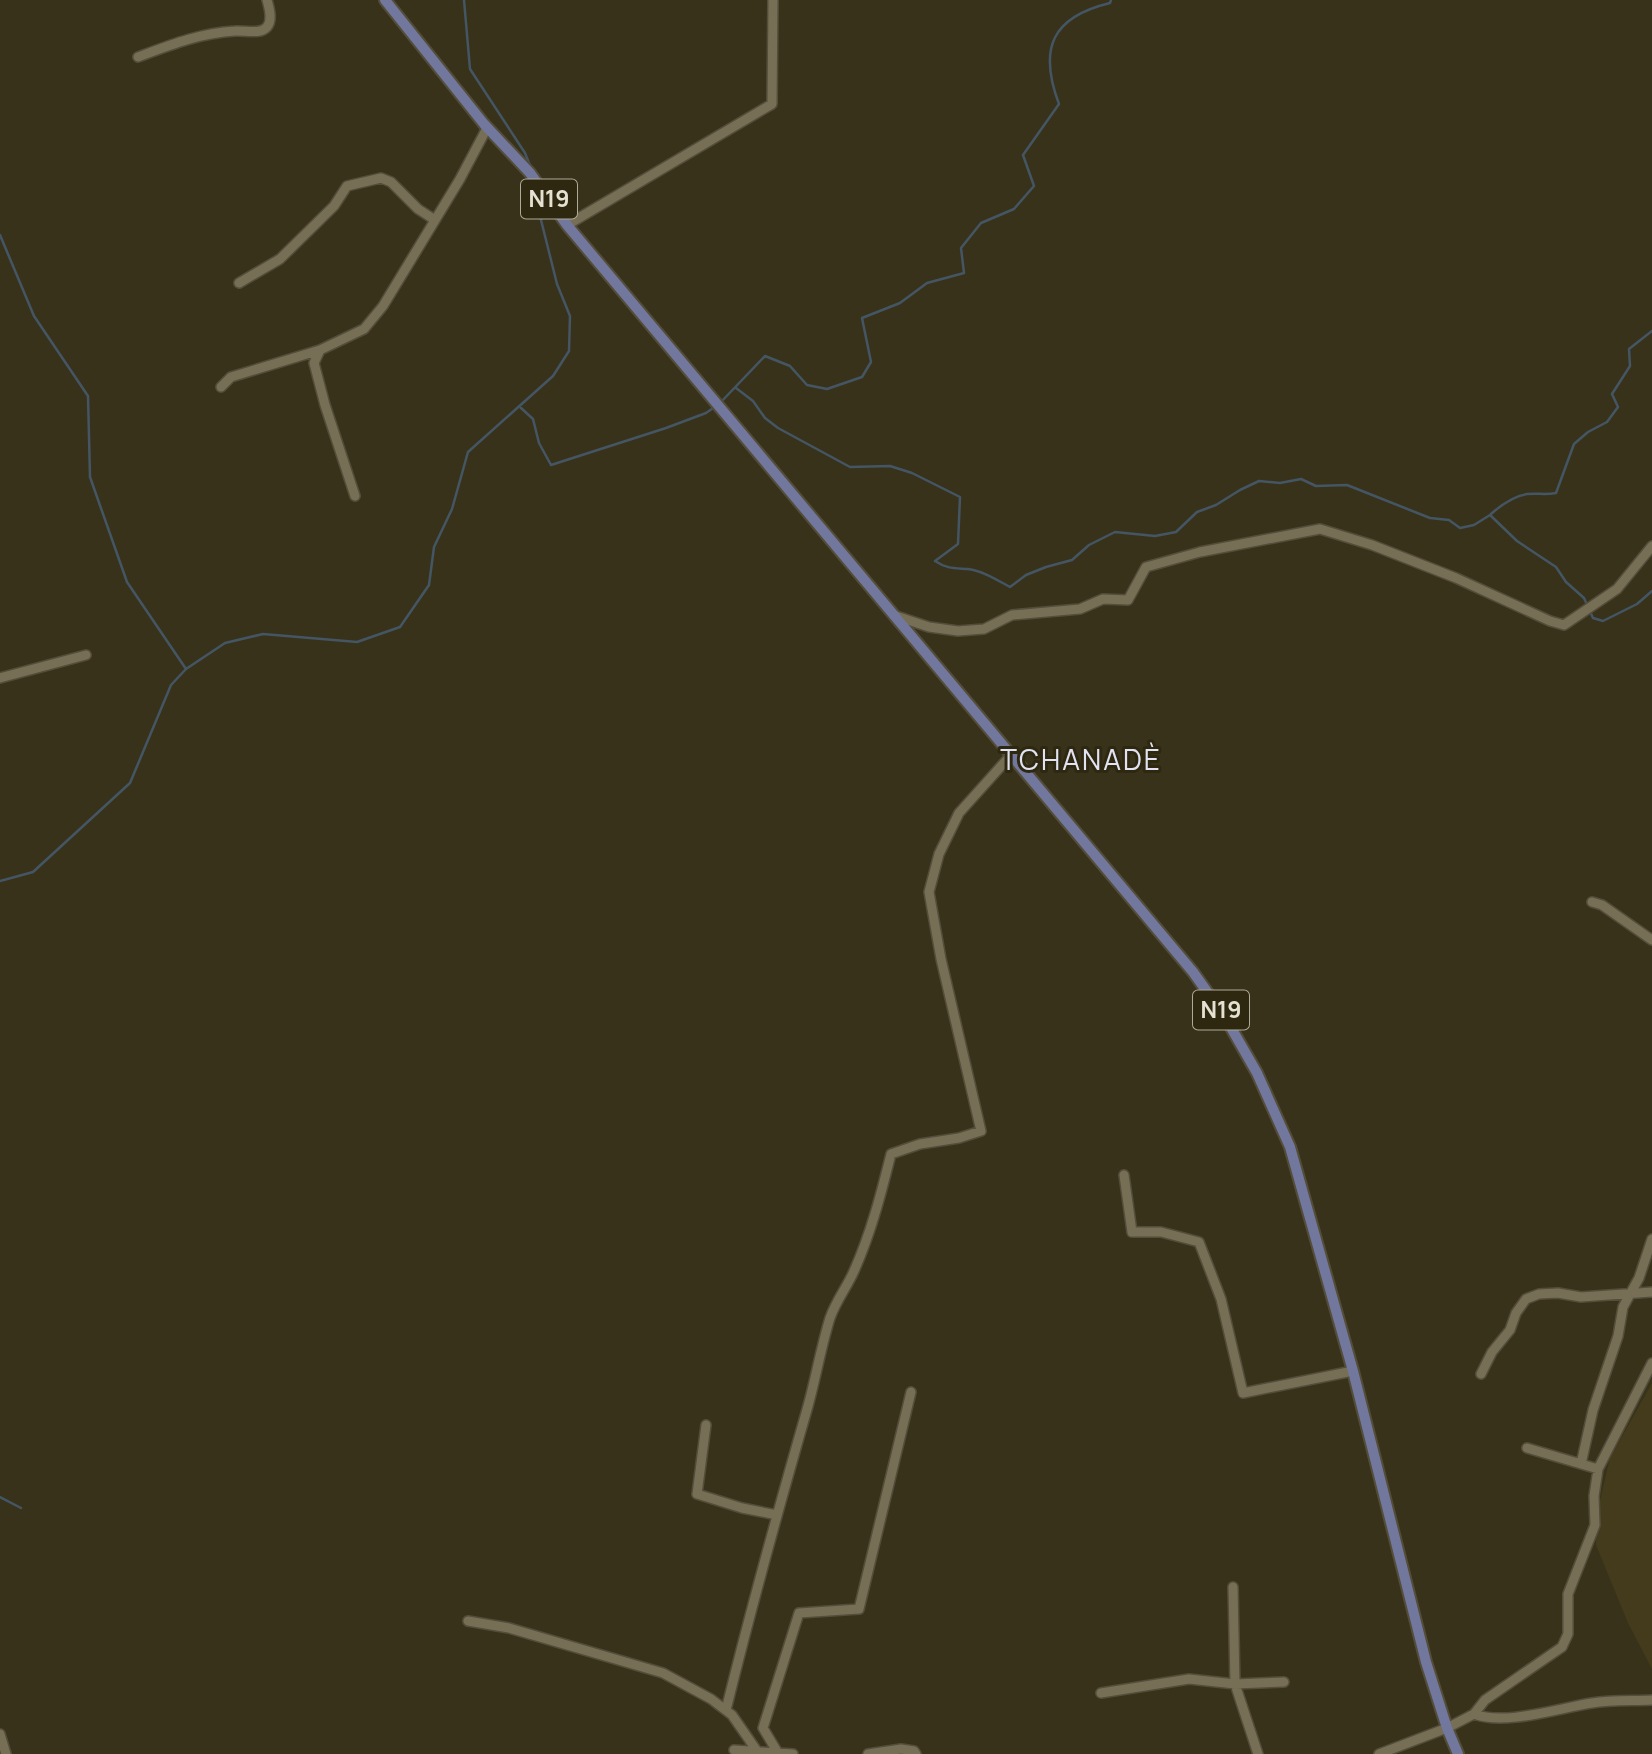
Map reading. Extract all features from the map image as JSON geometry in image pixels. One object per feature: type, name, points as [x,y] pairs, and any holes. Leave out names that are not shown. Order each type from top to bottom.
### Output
[{"type":"main road","name":"N19","points":[[385,0],[487,128],[530,173],[568,225],[1194,972],[1238,1037],[1262,1082],[1290,1147],[1353,1371],[1426,1662],[1458,1754]]},
{"type":"street","points":[[138,57],[181,40],[235,31],[259,32],[267,27],[270,21],[267,0]]},
{"type":"street","points":[[568,225],[772,104],[772,0]]},
{"type":"street","points":[[221,387],[231,377],[320,350],[365,329],[383,306],[487,128]]},
{"type":"street","points":[[239,283],[280,259],[334,206],[347,186],[381,178],[391,182],[418,209],[435,220]]},
{"type":"street","points":[[320,350],[314,363],[355,496]]},
{"type":"street","points":[[896,616],[929,627],[971,630],[984,629],[1012,615],[1080,608],[1102,599],[1128,600],[1146,567],[1199,552],[1320,529],[1372,545],[1457,578],[1564,625],[1617,589],[1652,546]]},
{"type":"street","points":[[0,678],[86,655]]},
{"type":"street","points":[[726,1710],[830,1319],[837,1300],[853,1273],[867,1236],[881,1196],[891,1154],[920,1144],[959,1138],[981,1131],[941,959],[929,892],[939,854],[959,813],[1012,754]]},
{"type":"street","points":[[1592,902],[1602,905],[1652,940]]},
{"type":"street","points":[[1124,1175],[1132,1233],[1161,1232],[1199,1242],[1221,1299],[1243,1394],[1353,1371]]},
{"type":"street","points":[[1581,1464],[1593,1410],[1618,1336],[1623,1307],[1639,1278],[1652,1240]]},
{"type":"street","points":[[1481,1374],[1492,1352],[1510,1330],[1516,1313],[1526,1299],[1539,1294],[1558,1293],[1581,1297],[1652,1292]]},
{"type":"street","points":[[1379,1754],[1447,1728],[1474,1714],[1485,1700],[1562,1647],[1568,1634],[1568,1594],[1595,1525],[1594,1496],[1598,1469],[1652,1363]]},
{"type":"street","points":[[778,1753],[763,1728],[799,1613],[859,1609],[911,1392]]},
{"type":"street","points":[[706,1425],[696,1494],[777,1515]]},
{"type":"street","points":[[1527,1448],[1598,1469]]},
{"type":"street","points":[[1233,1587],[1235,1684],[1258,1754]]},
{"type":"street","points":[[468,1621],[509,1628],[569,1644],[616,1661],[663,1673],[726,1710],[757,1751]]},
{"type":"street","points":[[1101,1693],[1189,1679],[1235,1684],[1284,1682]]},
{"type":"street","points":[[1474,1714],[1488,1719],[1554,1711],[1593,1702],[1652,1700]]},
{"type":"street","points":[[0,1734],[6,1754]]},
{"type":"street","points":[[868,1754],[901,1749],[914,1751],[916,1754]]},
{"type":"street","points":[[734,1750],[793,1754]]},
{"type":"shaded area","points":[[1652,1383],[1652,1669],[1628,1623],[1596,1545],[1597,1513],[1610,1458]]},
{"type":"waterway","points":[[464,0],[470,69],[525,153],[531,168]]},
{"type":"waterway","points":[[721,402],[765,356],[790,366],[807,385],[827,389],[862,377],[871,362],[862,318],[900,303],[927,283],[964,273],[961,248],[981,223],[1014,209],[1034,186],[1023,155],[1059,104],[1050,67],[1055,38],[1063,26],[1075,17],[1110,3],[1111,0]]},
{"type":"waterway","points":[[0,881],[33,872],[130,783],[171,685],[186,669],[225,643],[263,634],[357,642],[400,627],[429,585],[434,547],[452,509],[468,452],[553,376],[569,351],[570,316],[557,284],[539,212],[537,191]]},
{"type":"waterway","points":[[0,235],[34,316],[88,396],[90,477],[127,582],[186,669]]},
{"type":"waterway","points":[[1491,514],[1522,495],[1556,493],[1574,444],[1588,432],[1607,422],[1618,407],[1612,394],[1630,366],[1629,349],[1652,331]]},
{"type":"waterway","points":[[736,388],[753,401],[765,418],[778,428],[850,467],[890,466],[912,473],[960,497],[958,544],[935,561],[947,567],[979,572],[1010,587],[1026,575],[1072,560],[1089,545],[1115,532],[1155,536],[1176,532],[1197,512],[1216,505],[1259,481],[1280,483],[1301,479],[1316,486],[1347,485],[1430,518],[1449,520],[1460,528],[1474,525],[1490,515],[1517,541],[1556,567],[1566,582],[1584,598],[1593,618],[1603,621],[1637,604],[1652,591]]},
{"type":"waterway","points":[[521,408],[533,419],[539,443],[551,465],[666,428],[706,413],[716,406]]},
{"type":"waterway","points":[[0,1497],[21,1508]]},
{"type":"district","name":"TCHANADÈ","points":[[1081,760]]}]
